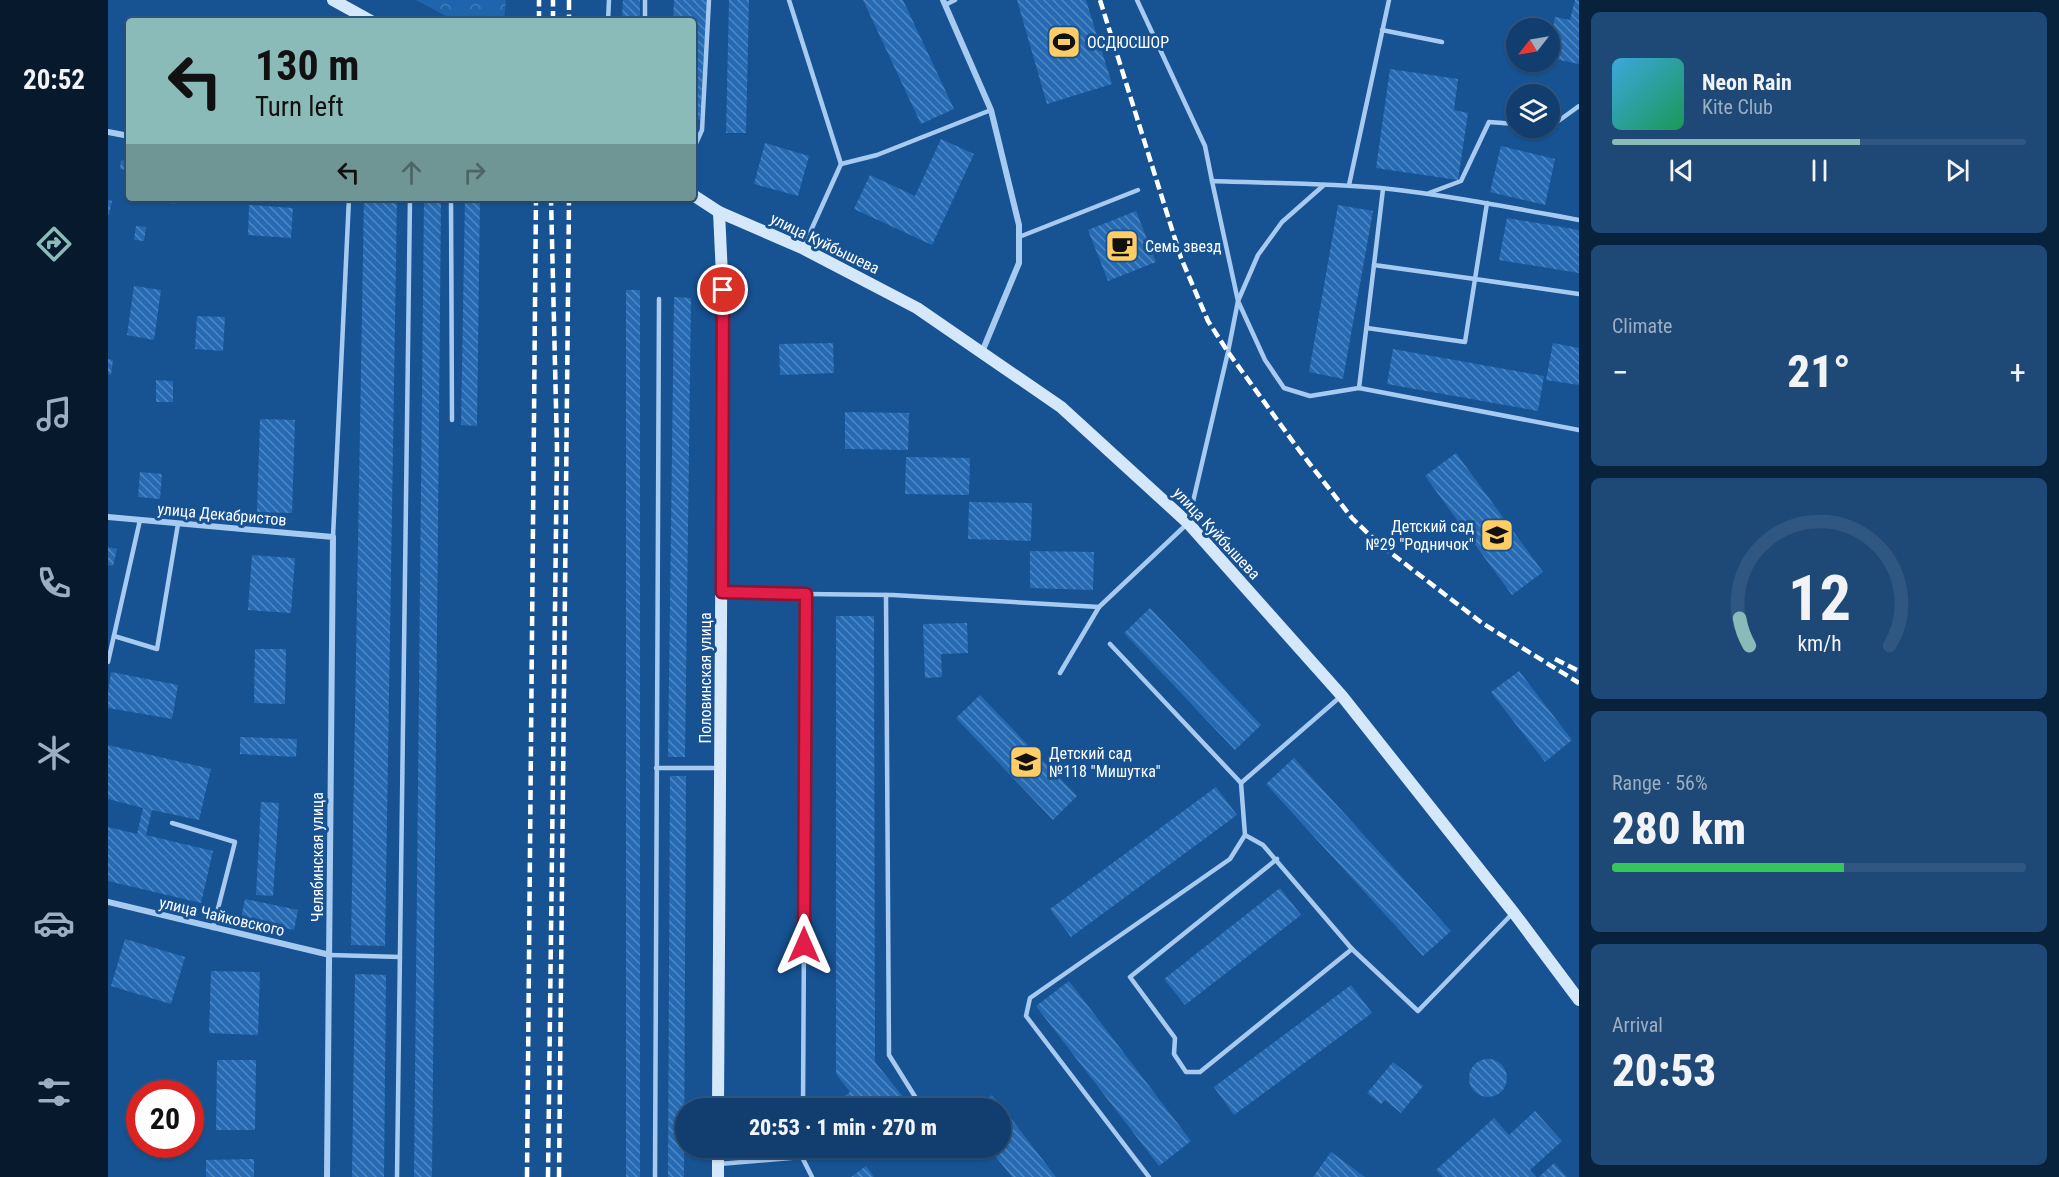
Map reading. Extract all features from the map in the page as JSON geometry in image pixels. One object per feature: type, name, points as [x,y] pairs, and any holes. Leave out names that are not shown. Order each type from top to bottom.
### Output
[{"type":"main road","points":[[333,0],[366,18]]},
{"type":"main road","name":"улица Куйбышева","points":[[696,197],[719,212],[802,248],[917,308],[1061,407],[1188,523],[1342,696],[1514,913],[1579,1000]]},
{"type":"main road","name":"Половинская улица","points":[[718,1098],[723,297],[719,212]]},
{"type":"street","points":[[944,2],[991,111],[1019,225],[1019,263],[982,352]]},
{"type":"street","points":[[108,132],[126,135]]},
{"type":"street","name":"улица Декабристов","points":[[108,517],[333,537]]},
{"type":"street","name":"Челябинская улица","points":[[327,1177],[333,537]]},
{"type":"street","name":"улица Чайковского","points":[[108,902],[330,956]]},
{"type":"lane","points":[[608,18],[609,0]]},
{"type":"lane","points":[[645,0],[645,18]]},
{"type":"lane","points":[[696,143],[702,130],[709,0]]},
{"type":"lane","points":[[789,0],[841,164],[802,248]]},
{"type":"lane","points":[[944,2],[956,0]]},
{"type":"lane","points":[[1137,0],[1205,146],[1238,301],[1265,360],[1284,388],[1310,396],[1359,388],[1579,430]]},
{"type":"lane","points":[[1349,185],[1389,0]]},
{"type":"lane","points":[[1382,30],[1442,42]]},
{"type":"lane","points":[[1560,120],[1579,106]]},
{"type":"lane","points":[[841,164],[877,155],[991,111]]},
{"type":"lane","points":[[1427,194],[1461,181],[1489,123],[1506,124]]},
{"type":"lane","points":[[1212,181],[1349,185],[1487,203],[1579,220]]},
{"type":"lane","points":[[1060,673],[1100,607],[1188,523],[1238,301],[1258,255],[1282,222],[1324,184]]},
{"type":"lane","points":[[1359,388],[1383,189]]},
{"type":"lane","points":[[1019,237],[1138,190]]},
{"type":"lane","points":[[333,537],[350,201]]},
{"type":"lane","points":[[397,1177],[410,201]]},
{"type":"lane","points":[[451,201],[452,420]]},
{"type":"lane","points":[[1367,328],[1465,342],[1487,203]]},
{"type":"lane","points":[[1374,265],[1579,294]]},
{"type":"lane","points":[[655,1177],[659,300]]},
{"type":"lane","points":[[108,662],[140,520]]},
{"type":"lane","points":[[114,636],[157,649],[178,524]]},
{"type":"lane","points":[[722,592],[886,595],[1100,607]]},
{"type":"lane","points":[[803,1098],[806,594]]},
{"type":"lane","points":[[886,595],[889,1055],[916,1098]]},
{"type":"lane","points":[[1110,644],[1241,783],[1245,835],[1230,859],[1030,998],[1026,1016],[1149,1177]]},
{"type":"lane","points":[[1241,783],[1342,696]]},
{"type":"lane","points":[[656,768],[721,768]]},
{"type":"lane","points":[[172,823],[235,842],[213,928]]},
{"type":"lane","points":[[1245,835],[1263,845],[1277,859],[1352,950],[1418,1011],[1514,913]]},
{"type":"lane","points":[[1277,859],[1130,977],[1175,1038],[1174,1054],[1186,1072],[1200,1072],[1352,950]]},
{"type":"lane","points":[[330,956],[400,957]]},
{"type":"lane","points":[[718,1171],[796,1158]]},
{"type":"lane","points":[[802,1158],[812,1177]]},
{"type":"green space","points":[[416,0],[506,0],[504,18],[449,18]]},
{"type":"building","points":[[623,0],[640,0],[640,18],[622,18]]},
{"type":"building","points":[[674,0],[707,0],[700,120],[696,119],[696,18],[673,18]]},
{"type":"building","points":[[729,0],[749,0],[746,133],[726,133]]},
{"type":"building","points":[[863,0],[903,0],[954,109],[921,124]]},
{"type":"building","name":"ОСДЮСШОР","points":[[1017,0],[1086,0],[1112,84],[1047,104]]},
{"type":"building","points":[[1575,0],[1579,0],[1579,64],[1560,60],[1560,18],[1570,20]]},
{"type":"building","points":[[1390,69],[1458,79],[1454,110],[1468,113],[1458,180],[1376,168]]},
{"type":"building","points":[[941,139],[974,154],[932,245],[854,209],[870,175],[915,196]]},
{"type":"building","points":[[765,143],[809,156],[798,196],[754,184]]},
{"type":"building","points":[[1501,146],[1555,159],[1545,205],[1490,192]]},
{"type":"building","points":[[121,160],[126,161],[126,170],[120,169]]},
{"type":"building","points":[[108,200],[112,201],[109,215],[108,215]]},
{"type":"building","points":[[157,201],[176,201],[175,204]]},
{"type":"building","points":[[364,201],[397,201],[385,946],[351,945]]},
{"type":"building","points":[[424,201],[441,201],[432,1177],[414,1177]]},
{"type":"building","points":[[465,201],[480,201],[477,426],[461,425]]},
{"type":"building","points":[[249,205],[293,208],[291,238],[248,235]]},
{"type":"building","points":[[1338,205],[1373,211],[1343,379],[1309,372]]},
{"type":"building","name":"Семь звезд","points":[[1136,211],[1156,262],[1108,281],[1088,230]]},
{"type":"building","points":[[1507,218],[1579,230],[1579,273],[1499,260]]},
{"type":"building","points":[[136,226],[146,227],[144,241],[134,240]]},
{"type":"building","points":[[134,286],[161,290],[154,340],[127,335]]},
{"type":"building","points":[[626,290],[640,290],[640,1177],[626,1177]]},
{"type":"building","points":[[674,297],[691,298],[685,757],[668,757]]},
{"type":"building","points":[[197,316],[225,317],[223,351],[195,349]]},
{"type":"building","points":[[833,343],[834,373],[780,375],[779,344]]},
{"type":"building","points":[[1553,343],[1579,348],[1579,385],[1546,380]]},
{"type":"building","points":[[1393,349],[1544,376],[1538,411],[1387,384]]},
{"type":"building","points":[[108,359],[113,360],[111,375],[108,374]]},
{"type":"building","points":[[156,380],[173,381],[173,402],[156,402]]},
{"type":"building","points":[[845,412],[909,413],[908,450],[845,449]]},
{"type":"building","points":[[260,419],[295,420],[292,513],[257,512]]},
{"type":"building","points":[[1456,453],[1543,572],[1512,595],[1425,476]]},
{"type":"building","points":[[906,457],[970,458],[969,495],[905,494]]},
{"type":"building","points":[[140,472],[162,474],[160,499],[138,497]]},
{"type":"building","points":[[969,502],[1032,503],[1031,541],[968,539]]},
{"type":"building","points":[[108,547],[117,549],[113,566],[108,565]]},
{"type":"building","points":[[1030,551],[1094,552],[1093,590],[1030,588]]},
{"type":"building","points":[[252,555],[295,558],[291,613],[248,610]]},
{"type":"building","points":[[1150,608],[1261,725],[1235,750],[1124,633]]},
{"type":"building","points":[[836,616],[874,616],[875,1062],[904,1098],[842,1098],[850,1092],[836,1074]]},
{"type":"building","points":[[967,623],[968,653],[941,654],[942,677],[925,678],[923,624]]},
{"type":"building","points":[[255,649],[286,649],[285,704],[254,703]]},
{"type":"building","points":[[1519,671],[1572,740],[1545,762],[1491,692]]},
{"type":"building","points":[[111,672],[178,685],[172,719],[108,708]]},
{"type":"building","points":[[980,695],[1077,796],[1053,820],[956,718]]},
{"type":"building","points":[[240,737],[297,739],[296,757],[240,754]]},
{"type":"building","points":[[108,745],[211,769],[199,820],[152,810],[146,835],[213,851],[201,903],[108,881],[108,827],[137,834],[143,808],[108,799]]},
{"type":"building","points":[[1294,758],[1451,931],[1423,956],[1266,784]]},
{"type":"building","points":[[670,776],[686,776],[684,1098],[675,1098],[675,1158],[684,1158],[684,1177],[668,1177]]},
{"type":"building","points":[[1216,787],[1237,815],[1071,937],[1050,909]]},
{"type":"building","points":[[261,802],[279,803],[273,896],[256,895]]},
{"type":"building","points":[[1280,888],[1301,915],[1185,1005],[1164,979]]},
{"type":"building","points":[[245,899],[298,910],[294,930],[241,919]]},
{"type":"building","points":[[125,939],[185,957],[171,1004],[111,986]]},
{"type":"building","points":[[211,971],[260,972],[258,1035],[209,1033]]},
{"type":"building","points":[[355,974],[386,975],[384,1177],[352,1177]]},
{"type":"building","points":[[1069,981],[1191,1141],[1159,1166],[1036,1006]]},
{"type":"building","points":[[1351,985],[1372,1013],[1234,1115],[1214,1087]]},
{"type":"building","points":[[1488,1059],[1495,1060],[1501,1065],[1506,1071],[1506,1085],[1501,1091],[1495,1096],[1488,1097],[1481,1096],[1475,1091],[1470,1085],[1469,1078],[1470,1071],[1475,1065],[1481,1060]]},
{"type":"building","points":[[217,1060],[256,1060],[255,1130],[216,1130]]},
{"type":"building","points":[[1393,1062],[1423,1086],[1401,1113],[1385,1100],[1381,1104],[1367,1093]]},
{"type":"building","points":[[1535,1111],[1562,1141],[1530,1170],[1536,1177],[1443,1177],[1436,1170],[1494,1118],[1509,1135]]},
{"type":"building","points":[[1011,1118],[1056,1177],[1012,1177],[997,1158],[1011,1158]]},
{"type":"building","points":[[1331,1152],[1365,1177],[1313,1177]]},
{"type":"building","points":[[254,1159],[254,1177],[206,1177],[206,1160]]},
{"type":"building","points":[[1554,1163],[1567,1177],[1539,1177]]},
{"type":"building","points":[[866,1166],[874,1177],[851,1177]]},
{"type":"railway","points":[[539,0],[539,18]]},
{"type":"railway","points":[[553,0],[553,18]]},
{"type":"railway","points":[[569,0],[569,18]]},
{"type":"railway","points":[[1100,0],[1181,258],[1208,321],[1228,352],[1352,518],[1378,543],[1482,623],[1579,683]]},
{"type":"railway","points":[[527,1177],[536,201]]},
{"type":"railway","points":[[548,1177],[557,448],[551,201]]},
{"type":"railway","points":[[559,1177],[569,201]]},
{"type":"railway","points":[[1555,659],[1579,671]]},
{"type":"place","name":"ОСДЮСШОР","points":[[1064,42]]},
{"type":"place","name":"Семь звезд","points":[[1122,246]]},
{"type":"place","name":"Детский сад №29 \"Родничок\"","points":[[1497,535]]},
{"type":"place","name":"Детский сад №118 \"Мишутка\"","points":[[1026,762]]},
{"type":"route","points":[[723,290],[722,592],[806,594],[804,945]]}]
